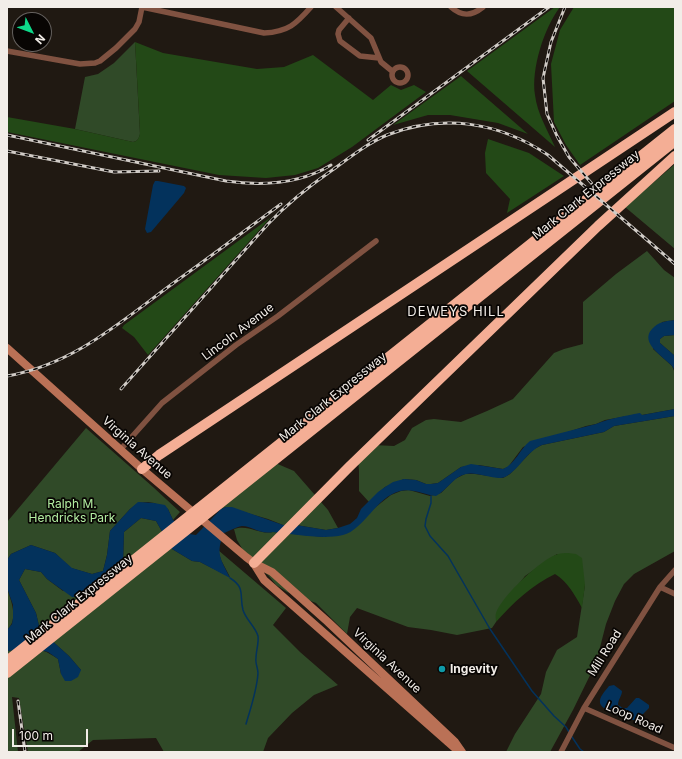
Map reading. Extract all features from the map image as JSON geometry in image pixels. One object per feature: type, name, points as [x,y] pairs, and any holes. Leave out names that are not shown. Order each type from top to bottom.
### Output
[{"type":"highway","points":[[142,469],[159,455],[675,112]]},
{"type":"highway","name":"Mark Clark Expressway","points":[[7,661],[675,130]]},
{"type":"highway","name":"Mark Clark Expressway","points":[[7,673],[675,141]]},
{"type":"highway","points":[[250,560],[266,551],[349,467],[592,231],[675,156]]},
{"type":"main road","name":"Virginia Avenue","points":[[7,348],[176,498],[250,560],[272,572],[370,662],[454,742],[461,752]]},
{"type":"main road","name":"Virginia Avenue","points":[[250,560],[264,580],[450,745],[461,752]]},
{"type":"main road","points":[[313,623],[320,615]]},
{"type":"main road","points":[[363,668],[370,662]]},
{"type":"street","points":[[7,51],[80,64],[95,63],[111,52],[135,29],[139,22],[142,7],[264,33],[275,33],[284,31],[291,27],[311,7]]},
{"type":"street","points":[[336,7],[371,38],[384,66],[392,71]]},
{"type":"street","points":[[451,7],[463,15],[471,14],[483,7]]},
{"type":"street","points":[[349,18],[339,30],[338,34],[340,41],[360,56],[379,58]]},
{"type":"street","name":"Lincoln Avenue","points":[[121,449],[162,403],[236,345],[278,316],[376,241]]},
{"type":"street","name":"Mill Road","points":[[561,752],[584,708],[660,587],[675,570]]},
{"type":"street","points":[[660,587],[675,594]]},
{"type":"street","name":"Loop Road","points":[[584,708],[675,748]]},
{"type":"green space","points":[[555,7],[560,7],[549,26],[540,49],[534,85],[538,108],[555,147],[467,71]]},
{"type":"green space","points":[[574,7],[675,7],[675,101],[580,165],[566,145],[554,122],[551,64],[560,30]]},
{"type":"green space","points":[[135,42],[140,134],[138,139],[133,142],[75,129],[85,77],[98,74],[114,63]]},
{"type":"green space","points":[[135,42],[163,53],[257,69],[284,67],[313,55],[373,100],[391,85],[401,90],[414,85],[426,92],[352,147],[318,168],[295,175],[266,178],[219,175],[7,132],[7,117],[75,129],[133,142],[136,141],[139,138],[140,133]]},
{"type":"green space","points":[[461,76],[528,134],[498,123],[450,115],[428,115],[393,125]]},
{"type":"green space","points":[[488,139],[529,153],[564,176],[507,213],[510,199],[486,173],[485,153]]},
{"type":"green space","points":[[675,164],[675,249],[625,207]]},
{"type":"green space","points":[[271,217],[148,355],[134,337],[122,328],[124,325]]},
{"type":"green space","points":[[647,251],[664,270],[675,278],[675,320],[662,322],[653,349],[672,366],[675,373],[675,409],[605,420],[523,447],[508,467],[503,469],[479,465],[461,467],[438,483],[431,484],[426,484],[416,480],[404,479],[385,487],[369,502],[359,491],[358,459],[373,445],[394,446],[405,440],[412,428],[426,420],[434,419],[461,422],[513,399],[554,353],[583,344],[583,302],[616,274]]},
{"type":"green space","points":[[675,335],[675,356],[660,343],[660,339],[664,336]]},
{"type":"green space","points":[[675,416],[675,551],[634,574],[624,584],[615,601],[606,624],[596,663],[550,752],[506,752],[515,734],[541,694],[546,672],[557,650],[577,637],[585,585],[557,554],[525,576],[496,614],[496,622],[492,628],[457,635],[408,627],[357,608],[350,617],[347,634],[316,603],[287,592],[276,585],[268,575],[250,562],[237,540],[234,529],[244,528],[268,533],[273,532],[325,537],[365,518],[372,510],[391,495],[401,491],[409,490],[430,496],[441,493],[455,479],[465,474],[503,478],[510,474],[534,449],[542,445],[604,432],[614,426]]},
{"type":"green space","name":"Ralph M. Hendricks Park","points":[[86,428],[180,512],[173,520],[168,509],[154,503],[138,503],[130,509],[110,531],[103,571],[92,574],[71,568],[55,553],[31,545],[11,554],[7,560],[7,522]]},
{"type":"green space","points":[[273,462],[294,471],[328,510],[338,528],[326,530],[296,525],[283,525],[268,519],[226,507],[221,509],[220,495]]},
{"type":"green space","points":[[141,518],[156,521],[172,549],[192,561],[200,562],[230,577],[221,560],[218,550],[286,608],[273,625],[300,652],[338,685],[314,695],[292,713],[268,738],[263,752],[164,752],[156,738],[93,740],[78,752],[28,752],[19,698],[12,697],[18,752],[7,752],[7,651],[34,649],[45,651],[58,659],[61,674],[81,670],[69,656],[40,630],[36,613],[19,580],[25,569],[41,572],[47,579],[63,591],[123,563],[124,532]]},
{"type":"green space","points":[[568,553],[576,554],[582,558],[585,585],[582,608],[567,584],[555,574],[538,583],[523,595],[496,622],[496,614],[499,606],[523,579],[551,557]]},
{"type":"green space","points":[[7,588],[12,604],[13,621],[7,630]]},
{"type":"water","points":[[155,181],[184,186],[186,188],[184,193],[151,232],[147,233],[145,229]]},
{"type":"water","points":[[675,320],[675,335],[664,336],[660,339],[660,343],[675,356],[675,375],[673,367],[654,349],[649,339],[649,334],[652,329],[660,323]]},
{"type":"water","points":[[675,409],[675,416],[614,426],[604,432],[542,445],[531,452],[515,470],[505,477],[497,478],[470,473],[457,478],[436,496],[405,490],[392,494],[377,506],[357,527],[343,535],[317,537],[273,532],[268,533],[246,526],[235,528],[224,533],[220,546],[220,556],[230,578],[200,562],[192,561],[172,549],[156,521],[141,518],[124,532],[123,563],[88,596],[72,597],[47,579],[41,572],[25,569],[19,580],[36,613],[40,630],[69,656],[81,670],[78,677],[71,681],[65,681],[61,674],[58,659],[48,652],[33,648],[7,651],[7,630],[12,624],[13,618],[13,605],[7,588],[7,560],[11,554],[31,545],[55,553],[72,568],[92,574],[103,571],[110,531],[138,502],[165,505],[173,520],[189,534],[196,535],[221,509],[226,507],[232,507],[283,525],[296,525],[326,530],[338,528],[350,524],[357,518],[361,509],[378,492],[393,482],[404,479],[416,480],[426,484],[438,483],[461,467],[471,464],[503,469],[511,464],[530,441],[618,417],[640,413],[642,415]]},
{"type":"water","points":[[614,685],[622,691],[618,705],[623,708],[627,708],[636,698],[639,698],[649,705],[649,708],[637,720],[616,715],[600,703],[601,696],[604,692],[609,686]]},
{"type":"waterway","points":[[431,496],[431,503],[425,526],[430,536],[448,556],[490,629],[532,691],[569,732]]},
{"type":"waterway","points":[[230,578],[238,585],[240,589],[243,610],[258,636],[256,660],[258,671],[257,679],[254,698],[246,724]]},
{"type":"waterway","points":[[572,737],[580,749],[584,752]]},
{"type":"railway","points":[[368,140],[549,7]]},
{"type":"railway","points":[[565,7],[551,42],[543,78],[547,114],[569,157],[593,185]]},
{"type":"railway","points":[[121,389],[268,224],[298,196],[365,147],[387,135],[408,128],[429,124],[470,124],[490,128],[529,144],[548,155],[675,264]]},
{"type":"railway","points":[[7,135],[239,183],[266,183],[293,180],[331,165]]},
{"type":"railway","points":[[7,151],[114,172],[159,171]]},
{"type":"railway","points":[[7,376],[30,371],[52,363],[92,342],[112,329],[281,204]]},
{"type":"railway","points":[[18,701],[25,752]]},
{"type":"place","name":"Ingevity","points":[[442,669]]},
{"type":"district","name":"DEWEYS HILL","points":[[456,312]]}]
